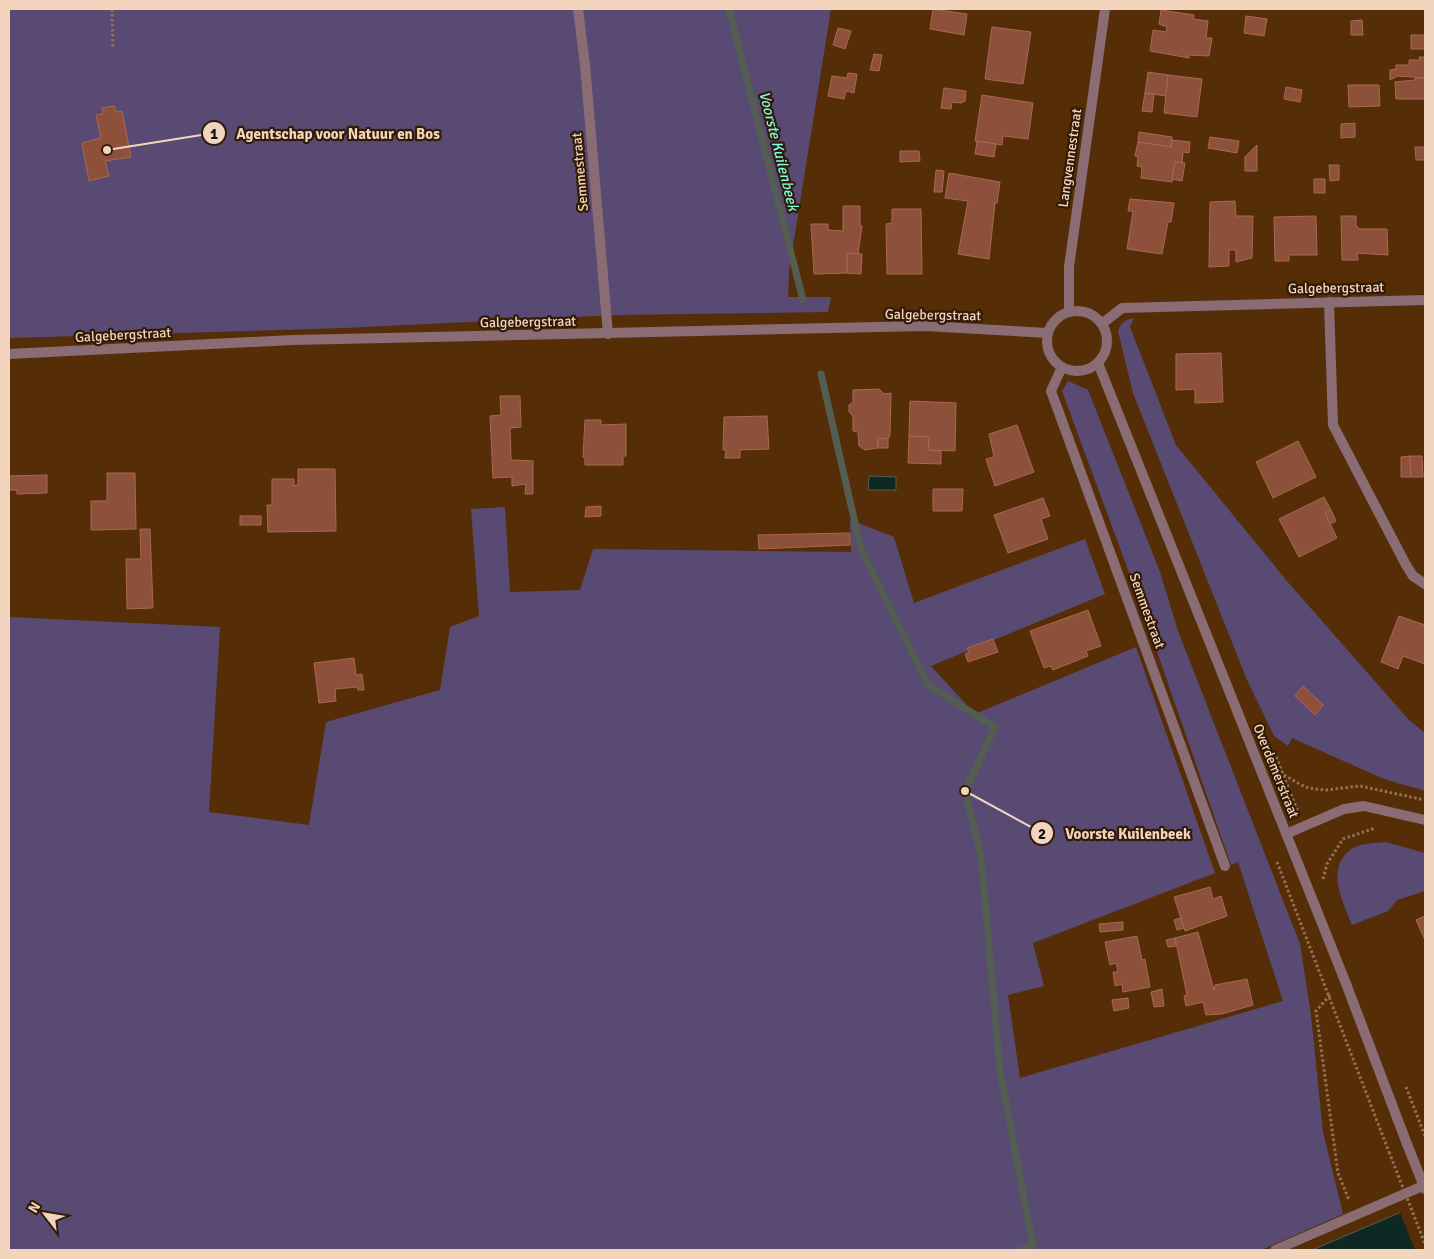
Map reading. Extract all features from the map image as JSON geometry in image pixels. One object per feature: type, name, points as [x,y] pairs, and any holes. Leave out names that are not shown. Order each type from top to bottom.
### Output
[{"type":"street","name":"Semmestraat","points":[[578,9],[585,65],[608,334]]},
{"type":"street","name":"Langvennestraat","points":[[1069,311],[1069,267],[1105,9]]},
{"type":"street","name":"Galgebergstraat","points":[[1102,323],[1122,308],[1425,300]]},
{"type":"street","points":[[1329,302],[1333,425],[1406,565],[1413,576],[1425,584]]},
{"type":"street","points":[[1082,310],[1094,314],[1102,323],[1107,333],[1108,344],[1105,354],[1098,363],[1081,371],[1062,367],[1052,358],[1047,346],[1048,333],[1052,323],[1059,316],[1069,311],[1082,310]]},
{"type":"street","name":"Galgebergstraat","points":[[9,354],[293,340],[926,326],[1048,333]]},
{"type":"street","name":"Overdemerstraat","points":[[1098,363],[1286,834],[1425,1190]]},
{"type":"street","name":"Semmestraat","points":[[1062,367],[1052,391],[1225,866]]},
{"type":"street","points":[[1286,834],[1344,809],[1364,806],[1425,820]]},
{"type":"street","points":[[1274,1250],[1425,1185]]},
{"type":"path","points":[[112,9],[113,49]]},
{"type":"path","points":[[1323,880],[1328,864],[1344,839],[1371,827],[1380,829]]},
{"type":"path","points":[[1355,1215],[1338,1173],[1316,1011],[1328,996],[1425,1244]]},
{"type":"shaded area","points":[[9,9],[831,9],[789,271],[788,297],[831,297],[828,312],[616,315],[344,328],[9,338]]},
{"type":"shaded area","points":[[1134,318],[1130,327],[1176,445],[1286,580],[1408,719],[1425,733],[1425,791],[1384,779],[1292,738],[1288,746],[1274,736],[1247,680],[1133,393],[1118,331],[1120,325]]},
{"type":"shaded area","points":[[1068,381],[1088,390],[1160,572],[1178,631],[1300,944],[1311,1015],[1323,1132],[1343,1214],[1261,1250],[9,1250],[9,617],[220,627],[209,812],[309,825],[326,722],[440,690],[450,627],[479,616],[471,509],[505,507],[510,592],[580,590],[593,549],[851,552],[850,520],[894,537],[914,603],[1085,539],[1105,594],[931,666],[975,714],[1136,647],[1215,873],[1033,943],[1044,986],[1008,995],[1020,1078],[1283,1001],[1238,862],[1231,865],[1137,594],[1062,391]]},
{"type":"shaded area","points":[[1386,842],[1425,853],[1425,891],[1397,900],[1388,911],[1352,925],[1338,884],[1340,863],[1345,855],[1355,847]]},
{"type":"water","points":[[869,476],[896,477],[896,490],[868,490]]},
{"type":"water","points":[[1425,1202],[1425,1250],[1312,1250]]},
{"type":"pier","points":[[1425,1199],[1425,1250],[1415,1250],[1399,1210]]},
{"type":"building","points":[[933,9],[967,14],[964,35],[930,29]]},
{"type":"building","points":[[1161,10],[1194,15],[1193,19],[1208,21],[1206,38],[1212,38],[1209,56],[1189,55],[1189,58],[1150,51],[1153,30],[1166,32],[1167,27],[1159,24]]},
{"type":"building","points":[[1246,16],[1267,19],[1264,36],[1244,33]]},
{"type":"building","points":[[1362,20],[1363,35],[1351,35],[1351,21]]},
{"type":"building","points":[[992,27],[1031,32],[1023,84],[985,79]]},
{"type":"building","points":[[838,28],[851,31],[845,49],[833,45]]},
{"type":"building","points":[[1411,35],[1425,35],[1425,49],[1411,49]]},
{"type":"building","points":[[874,54],[882,55],[879,71],[870,70]]},
{"type":"building","points":[[1419,57],[1425,57],[1425,78],[1398,76],[1390,80],[1390,70],[1396,69],[1396,65],[1409,65],[1409,60],[1420,60]]},
{"type":"building","points":[[1148,72],[1168,75],[1166,96],[1145,93]]},
{"type":"building","points":[[848,73],[857,74],[854,93],[846,91],[844,99],[828,96],[832,76],[847,78]]},
{"type":"building","points":[[1168,75],[1202,79],[1197,117],[1164,113]]},
{"type":"building","points":[[1415,78],[1425,78],[1425,99],[1396,99],[1395,82],[1415,80]]},
{"type":"building","points":[[1348,85],[1379,85],[1380,106],[1349,107]]},
{"type":"building","points":[[1286,87],[1302,90],[1300,102],[1284,99]]},
{"type":"building","points":[[944,88],[966,91],[965,101],[961,103],[952,102],[951,109],[941,108]]},
{"type":"building","points":[[1145,93],[1154,94],[1152,112],[1142,111]]},
{"type":"building","points":[[982,95],[1033,103],[1028,139],[1003,136],[1002,145],[975,141]]},
{"type":"building","points":[[114,106],[116,112],[122,111],[131,157],[105,161],[109,176],[89,181],[82,143],[101,138],[96,115],[103,114],[102,108]]},
{"type":"building","points":[[1355,123],[1355,137],[1341,138],[1341,124]]},
{"type":"building","points":[[1139,132],[1172,137],[1171,147],[1138,142]]},
{"type":"building","points":[[1210,137],[1239,141],[1237,153],[1208,148]]},
{"type":"building","points":[[1172,140],[1190,142],[1189,153],[1183,152],[1182,163],[1175,162],[1172,182],[1141,178],[1142,167],[1137,166],[1138,157],[1135,156],[1138,142],[1171,147]]},
{"type":"building","points":[[977,141],[996,144],[994,157],[975,154]]},
{"type":"building","points":[[1257,145],[1257,171],[1245,171],[1245,157]]},
{"type":"building","points":[[1415,147],[1425,147],[1425,160],[1416,160]]},
{"type":"building","points":[[900,151],[919,151],[920,161],[900,162]]},
{"type":"building","points":[[1175,162],[1185,163],[1182,181],[1172,179]]},
{"type":"building","points":[[1329,165],[1339,165],[1339,180],[1330,181]]},
{"type":"building","points":[[936,170],[944,171],[942,192],[934,192]]},
{"type":"building","points":[[949,173],[1000,182],[997,203],[995,203],[989,259],[958,254],[968,201],[945,198]]},
{"type":"building","points":[[1314,179],[1325,179],[1325,193],[1314,193]]},
{"type":"building","points":[[1130,199],[1174,203],[1162,254],[1127,249],[1133,211],[1128,211]]},
{"type":"building","points":[[1235,201],[1236,216],[1253,216],[1252,258],[1236,262],[1236,250],[1229,250],[1229,266],[1209,267],[1210,202]]},
{"type":"building","points":[[843,206],[860,206],[860,226],[862,226],[858,254],[847,253],[847,273],[814,274],[811,224],[828,224],[828,230],[843,231]]},
{"type":"building","points":[[892,209],[921,209],[922,274],[887,274],[886,224],[892,223]]},
{"type":"building","points":[[1316,216],[1317,255],[1289,255],[1289,261],[1275,261],[1274,217]]},
{"type":"building","points":[[1341,216],[1356,216],[1356,226],[1360,229],[1387,229],[1388,255],[1357,253],[1358,260],[1342,260]]},
{"type":"building","points":[[847,253],[862,254],[861,274],[847,273]]},
{"type":"building","points":[[1221,353],[1223,402],[1195,403],[1195,389],[1176,390],[1176,354]]},
{"type":"building","points":[[879,389],[884,394],[891,393],[890,435],[888,439],[878,438],[878,448],[865,450],[859,446],[858,432],[853,431],[853,416],[849,412],[849,405],[853,402],[853,390]]},
{"type":"building","points":[[500,396],[520,396],[521,427],[510,428],[511,460],[533,461],[533,494],[525,494],[526,484],[512,486],[512,477],[493,478],[490,416],[501,415]]},
{"type":"building","points":[[910,401],[956,403],[955,451],[928,450],[929,437],[909,436]]},
{"type":"building","points":[[767,416],[769,449],[740,450],[740,458],[725,458],[726,450],[723,450],[724,417]]},
{"type":"building","points":[[585,420],[601,420],[601,425],[626,424],[626,456],[623,456],[623,465],[585,465],[585,458],[583,457]]},
{"type":"building","points":[[1017,425],[1034,472],[995,486],[986,459],[994,457],[989,434]]},
{"type":"building","points":[[909,436],[929,437],[928,450],[941,451],[941,464],[908,463]]},
{"type":"building","points":[[878,438],[888,439],[888,448],[878,448]]},
{"type":"building","points":[[1298,441],[1316,477],[1273,498],[1256,462]]},
{"type":"building","points":[[1410,456],[1411,477],[1401,477],[1401,457]]},
{"type":"building","points":[[1410,456],[1422,456],[1423,477],[1411,477]]},
{"type":"building","points":[[298,469],[335,469],[336,531],[268,532],[267,505],[272,505],[272,479],[294,479],[294,486],[298,485]]},
{"type":"building","points":[[107,473],[135,473],[136,529],[91,530],[91,501],[107,501]]},
{"type":"building","points":[[47,475],[47,493],[17,494],[17,490],[9,490],[9,476]]},
{"type":"building","points":[[933,489],[963,489],[962,511],[933,511]]},
{"type":"building","points":[[1324,497],[1331,510],[1325,513],[1337,538],[1299,557],[1279,519]]},
{"type":"building","points":[[1043,498],[1050,516],[1041,519],[1048,539],[1008,553],[994,515]]},
{"type":"building","points":[[601,506],[601,516],[585,517],[586,507]]},
{"type":"building","points":[[1331,510],[1336,521],[1330,524],[1325,513]]},
{"type":"building","points":[[240,516],[261,516],[261,525],[240,525]]},
{"type":"building","points":[[140,529],[150,529],[153,608],[127,609],[126,559],[141,559]]},
{"type":"building","points":[[850,533],[850,545],[759,549],[758,535]]},
{"type":"building","points":[[1088,610],[1101,646],[1086,651],[1088,656],[1053,670],[1050,666],[1044,668],[1030,631]]},
{"type":"building","points":[[1399,616],[1425,625],[1425,664],[1403,656],[1398,669],[1381,662]]},
{"type":"building","points":[[993,639],[998,652],[968,662],[965,654],[969,652],[967,648]]},
{"type":"building","points":[[354,658],[356,675],[362,674],[364,690],[358,690],[357,687],[335,689],[336,701],[319,703],[314,663]]},
{"type":"building","points":[[1303,686],[1323,705],[1315,715],[1295,696]]},
{"type":"building","points":[[1210,887],[1213,899],[1221,896],[1227,916],[1185,931],[1174,897]]},
{"type":"building","points":[[1425,916],[1425,940],[1416,920]]},
{"type":"building","points":[[1180,918],[1184,928],[1177,930],[1174,920]]},
{"type":"building","points":[[1123,922],[1123,930],[1100,932],[1099,924]]},
{"type":"building","points":[[1198,932],[1214,990],[1215,985],[1247,979],[1253,1005],[1222,1014],[1206,1015],[1203,1002],[1186,1006],[1184,996],[1187,995],[1175,938]]},
{"type":"building","points":[[1137,936],[1142,960],[1145,959],[1150,987],[1123,992],[1122,984],[1115,986],[1113,972],[1118,972],[1116,963],[1110,965],[1105,942]]},
{"type":"building","points":[[1175,938],[1176,946],[1168,947],[1166,940]]},
{"type":"building","points":[[1162,989],[1164,1006],[1154,1007],[1151,992]]},
{"type":"building","points":[[1128,998],[1129,1008],[1114,1011],[1112,1000]]},
{"type":"waterway","name":"Voorste Kuilenbeek","points":[[729,9],[803,300]]},
{"type":"waterway","name":"Voorste Kuilenbeek","points":[[821,374],[861,549],[928,685],[995,727],[965,791],[981,856],[1000,1071],[1033,1245],[1019,1250]]},
{"type":"place","name":"Agentschap voor Natuur en Bos","points":[[107,150]]},
{"type":"place","name":"Voorste Kuilenbeek","points":[[965,791]]}]
